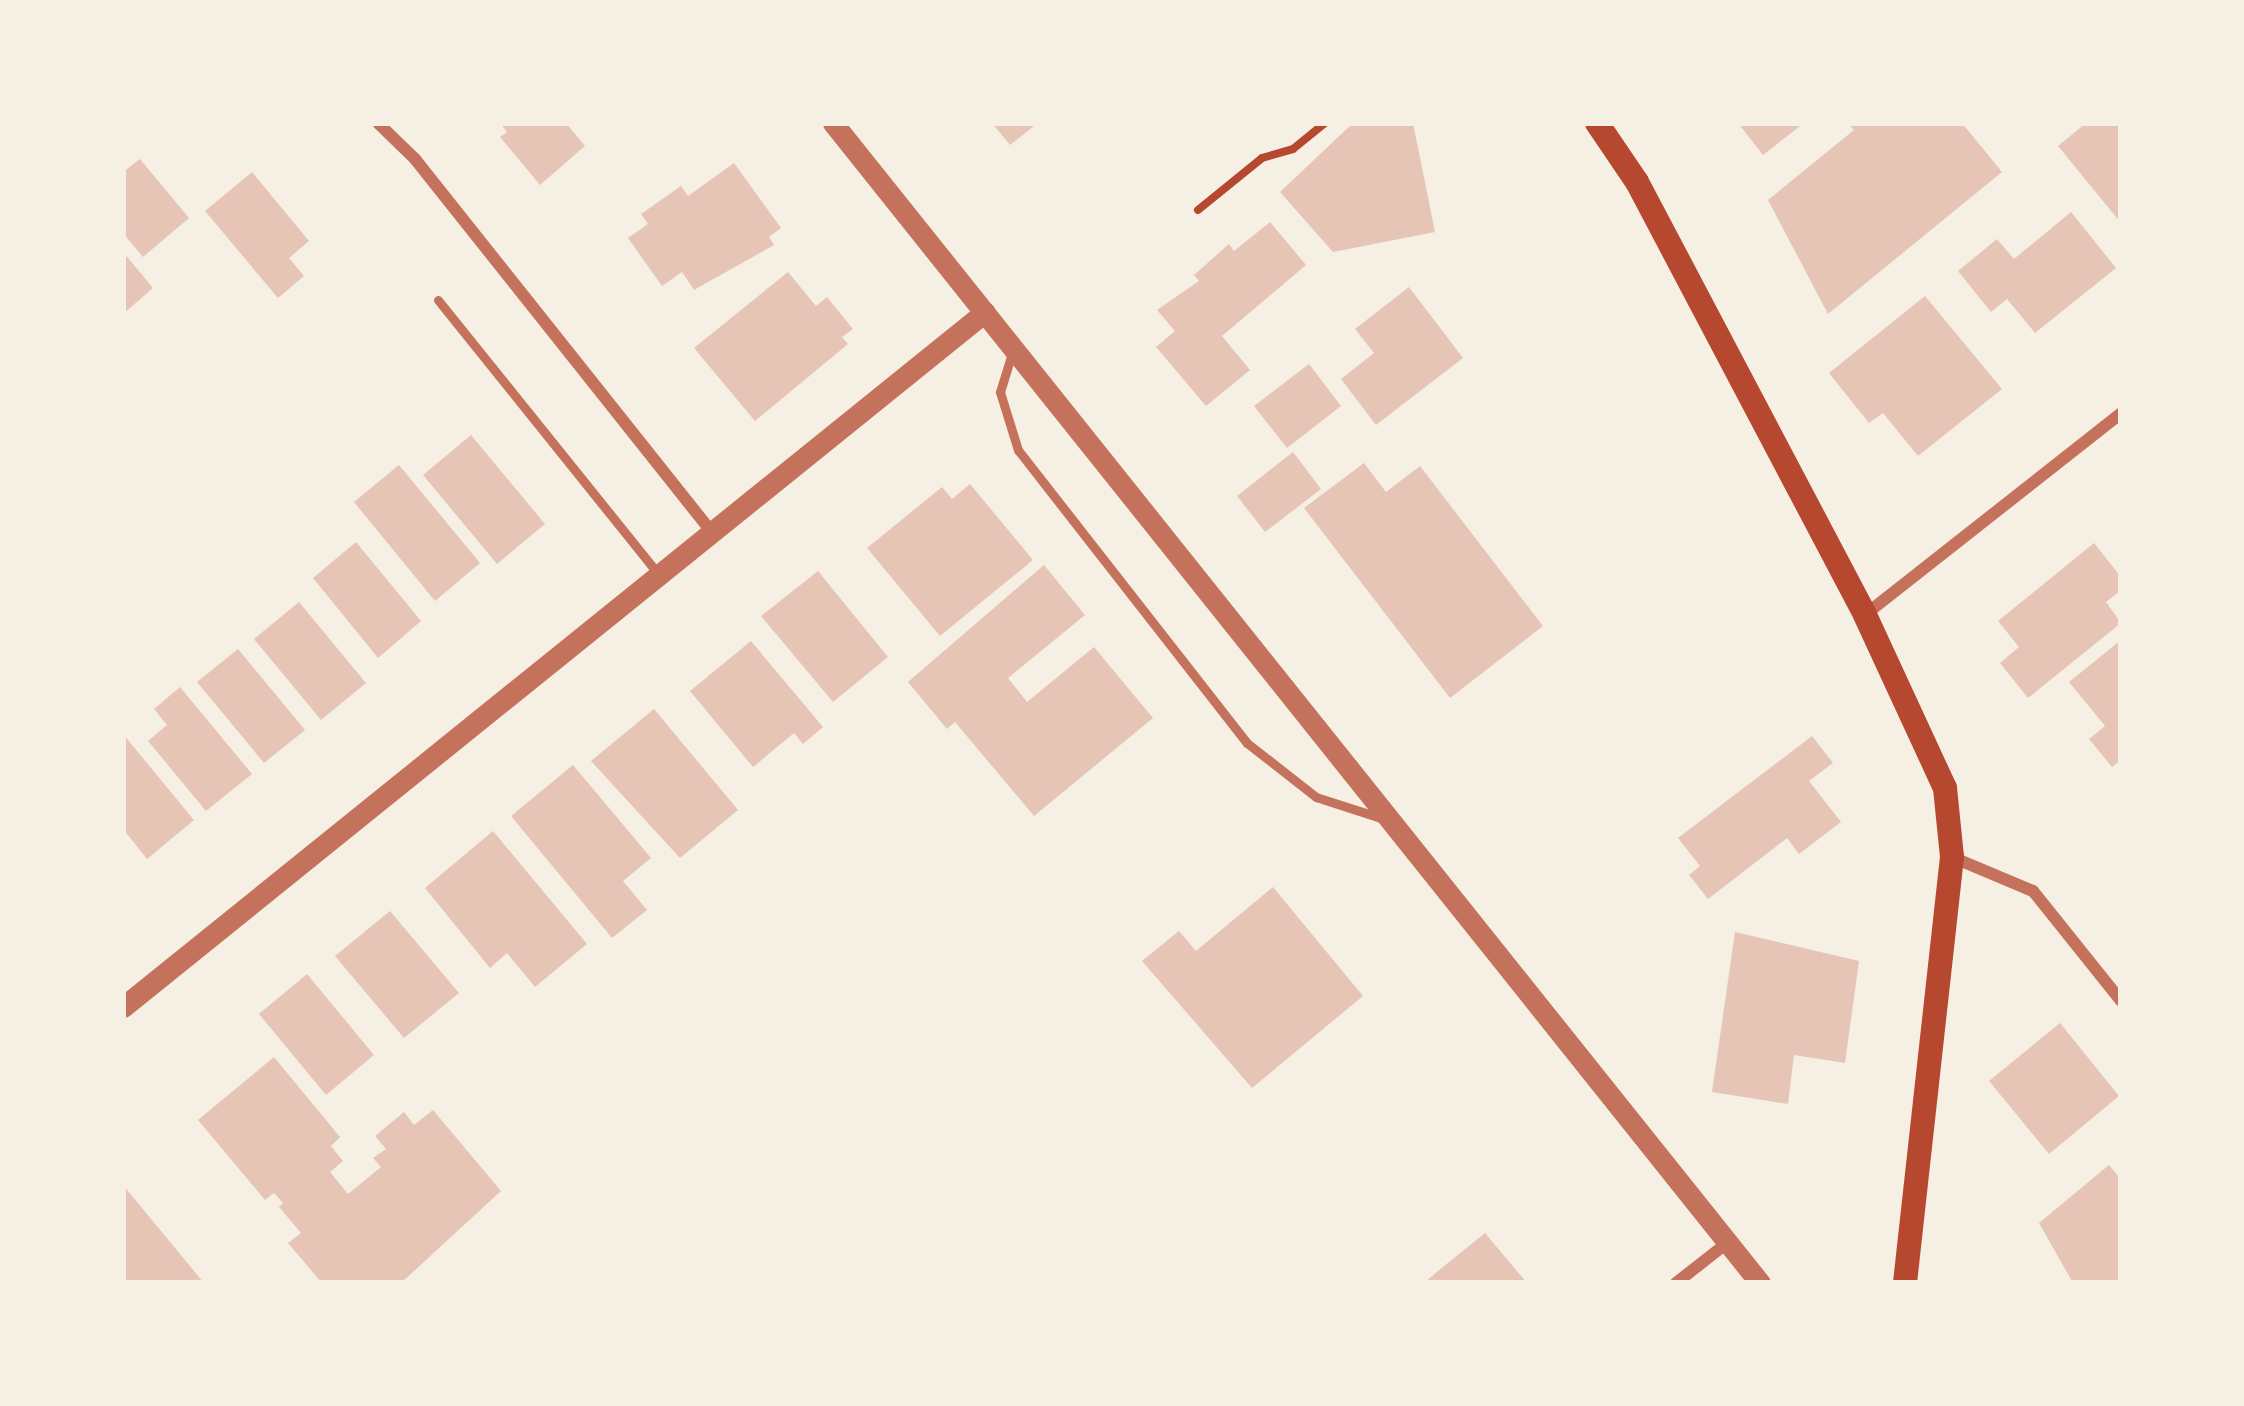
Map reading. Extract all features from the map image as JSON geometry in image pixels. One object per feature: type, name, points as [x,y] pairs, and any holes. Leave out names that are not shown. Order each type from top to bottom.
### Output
[{"type":"main road","points":[[1597,123],[1637,182],[1865,615],[1932,749],[1945,788],[1952,857],[1905,1283]]},
{"type":"street","points":[[378,123],[415,159],[713,533]]},
{"type":"street","points":[[833,123],[1760,1283]]},
{"type":"street","points":[[126,1008],[985,312]]},
{"type":"street","points":[[1865,615],[2121,413]]},
{"type":"street","points":[[1952,857],[2033,891],[2121,1001]]},
{"type":"street","points":[[1676,1283],[1727,1243]]},
{"type":"lane","points":[[438,300],[659,575]]},
{"type":"lane","points":[[1014,350],[1000,392],[1018,449],[1247,743],[1316,797],[1392,821]]},
{"type":"path","points":[[1198,210],[1262,158],[1293,149],[1325,123]]},
{"type":"building","points":[[500,123],[566,123],[585,146],[540,185],[500,137],[507,132]]},
{"type":"building","points":[[992,123],[1038,123],[1010,145]]},
{"type":"building","points":[[1353,123],[1413,123],[1435,232],[1333,252],[1280,192]]},
{"type":"building","points":[[1738,123],[1804,123],[1763,155]]},
{"type":"building","points":[[1848,123],[1962,123],[2002,172],[1828,314],[1768,200],[1854,130]]},
{"type":"building","points":[[2086,123],[2121,123],[2121,223],[2058,146]]},
{"type":"building","points":[[140,159],[189,218],[143,257],[123,233],[123,172]]},
{"type":"building","points":[[734,163],[781,228],[769,237],[774,245],[694,290],[682,272],[662,286],[628,238],[648,224],[641,214],[681,186],[688,196]]},
{"type":"building","points":[[252,172],[309,241],[289,258],[304,276],[278,298],[205,211]]},
{"type":"building","points":[[2071,212],[2116,268],[2035,333],[2007,299],[1991,312],[1958,271],[1997,239],[2014,259]]},
{"type":"building","points":[[1270,222],[1306,265],[1222,336],[1250,370],[1206,406],[1156,347],[1175,331],[1157,310],[1199,281],[1194,275],[1229,244],[1234,251]]},
{"type":"building","points":[[123,252],[153,288],[123,314]]},
{"type":"building","points":[[788,272],[816,306],[827,297],[853,329],[842,337],[848,344],[755,421],[694,348]]},
{"type":"building","points":[[1409,287],[1463,358],[1376,425],[1341,379],[1374,353],[1355,329]]},
{"type":"building","points":[[1925,296],[2002,389],[1918,456],[1883,413],[1869,423],[1829,373]]},
{"type":"building","points":[[1309,364],[1341,406],[1287,448],[1254,406]]},
{"type":"building","points":[[471,435],[545,524],[497,564],[423,475]]},
{"type":"building","points":[[1293,452],[1321,489],[1265,532],[1237,496]]},
{"type":"building","points":[[1364,463],[1386,492],[1420,466],[1543,626],[1450,698],[1304,508]]},
{"type":"building","points":[[399,465],[480,563],[435,601],[354,502]]},
{"type":"building","points":[[970,484],[1033,560],[940,636],[867,548],[942,487],[952,499]]},
{"type":"building","points":[[356,542],[421,621],[378,658],[313,578]]},
{"type":"building","points":[[2094,543],[2121,577],[2121,590],[2106,602],[2121,623],[2028,698],[2000,663],[2019,647],[1998,621]]},
{"type":"building","points":[[1044,565],[1085,615],[1008,678],[1027,702],[1094,647],[1153,718],[1034,816],[955,722],[947,729],[908,682]]},
{"type":"building","points":[[818,571],[888,657],[833,702],[761,616]]},
{"type":"building","points":[[299,602],[366,683],[321,720],[254,639]]},
{"type":"building","points":[[2121,640],[2121,760],[2112,767],[2089,739],[2105,726],[2069,682]]},
{"type":"building","points":[[751,641],[823,727],[803,744],[794,733],[753,767],[690,691]]},
{"type":"building","points":[[238,649],[305,730],[264,763],[197,682]]},
{"type":"building","points":[[180,687],[252,774],[206,811],[148,741],[167,725],[154,709]]},
{"type":"building","points":[[654,709],[738,810],[680,858],[591,761]]},
{"type":"building","points":[[123,734],[194,820],[147,859],[123,829]]},
{"type":"building","points":[[1812,736],[1833,763],[1809,781],[1841,822],[1799,854],[1787,838],[1708,899],[1689,875],[1700,866],[1678,838]]},
{"type":"building","points":[[573,765],[651,858],[623,881],[647,910],[612,938],[511,816]]},
{"type":"building","points":[[493,831],[587,944],[535,987],[507,953],[490,968],[425,888]]},
{"type":"building","points":[[1273,887],[1363,996],[1252,1088],[1142,961],[1179,931],[1196,951]]},
{"type":"building","points":[[390,911],[459,993],[404,1038],[335,956]]},
{"type":"building","points":[[1735,932],[1859,961],[1845,1063],[1794,1055],[1788,1104],[1712,1092]]},
{"type":"building","points":[[307,974],[374,1055],[326,1095],[259,1014]]},
{"type":"building","points":[[2060,1023],[2119,1096],[2049,1154],[1989,1081]]},
{"type":"building","points":[[274,1057],[340,1137],[331,1146],[343,1161],[330,1172],[348,1194],[381,1167],[373,1158],[386,1149],[375,1136],[404,1112],[414,1125],[433,1110],[501,1191],[401,1283],[322,1283],[288,1243],[301,1233],[279,1207],[283,1203],[274,1193],[265,1200],[198,1120]]},
{"type":"building","points":[[2109,1165],[2121,1179],[2121,1283],[2073,1283],[2039,1223]]},
{"type":"building","points":[[123,1185],[204,1283],[123,1283]]},
{"type":"building","points":[[1485,1233],[1527,1283],[1424,1283],[1438,1271]]}]
